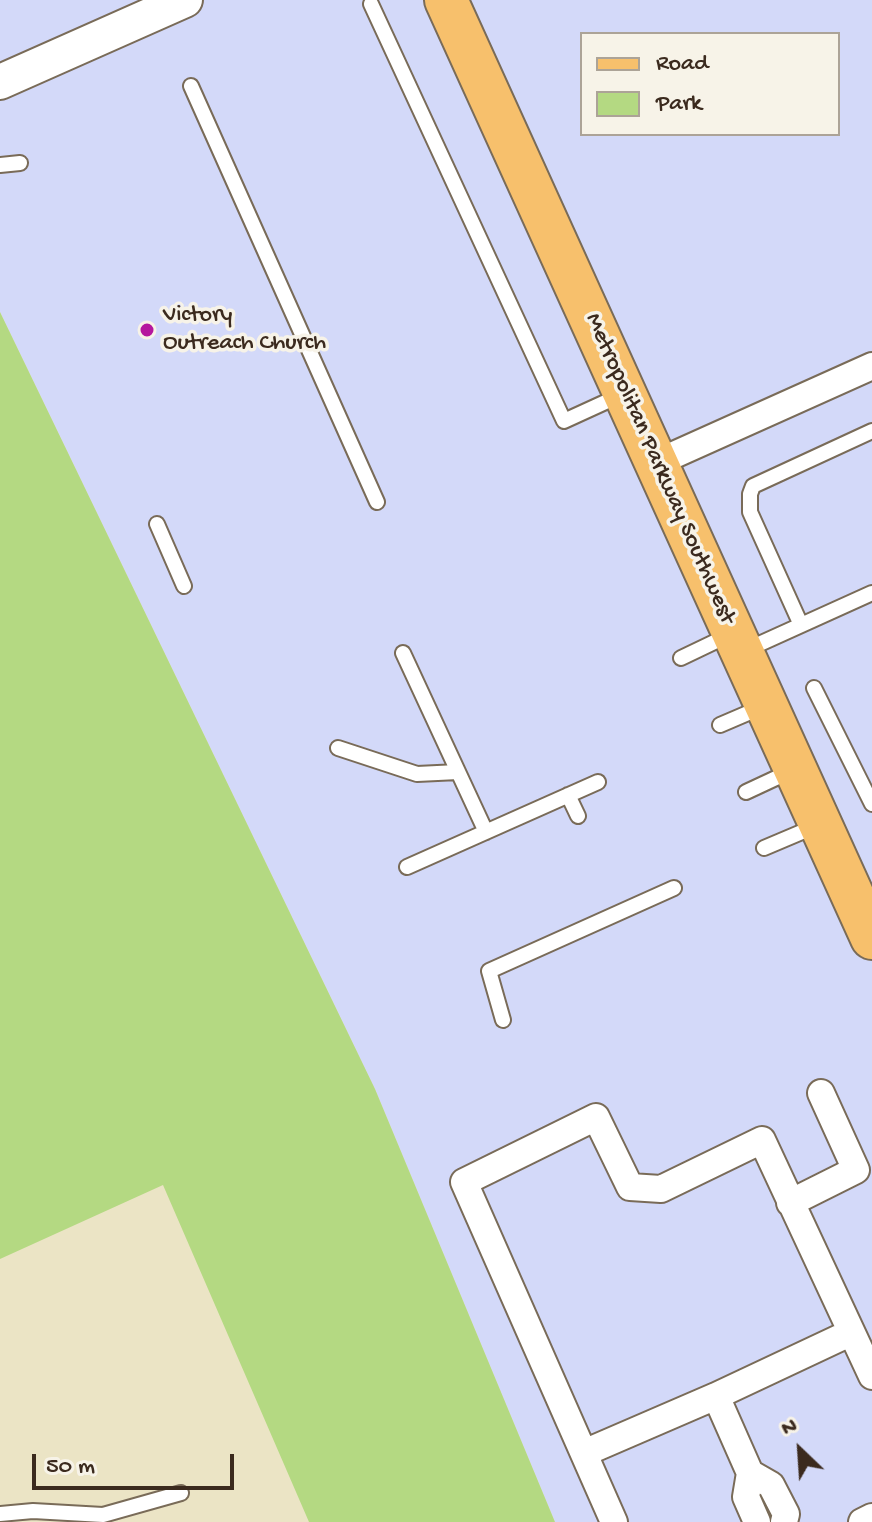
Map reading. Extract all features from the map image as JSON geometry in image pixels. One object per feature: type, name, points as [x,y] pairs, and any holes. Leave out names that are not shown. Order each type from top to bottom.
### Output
[{"type":"main road","name":"Metropolitan Parkway Southwest","points":[[446,0],[872,938]]},
{"type":"street","points":[[0,82],[185,0]]},
{"type":"street","points":[[656,463],[872,366]]},
{"type":"street","points":[[790,1203],[856,1170],[821,1093]]},
{"type":"street","points":[[614,1522],[464,1182],[596,1117],[630,1187],[661,1189],[762,1140],[872,1376]]},
{"type":"street","points":[[584,1453],[850,1333]]},
{"type":"street","points":[[716,1396],[750,1473],[746,1497],[757,1522]]},
{"type":"street","points":[[750,1473],[771,1485],[786,1514],[784,1522]]},
{"type":"street","points":[[862,1522],[872,1517]]},
{"type":"lane","points":[[371,4],[564,421],[624,393]]},
{"type":"lane","points":[[191,86],[377,502]]},
{"type":"lane","points":[[0,165],[20,163]]},
{"type":"lane","points":[[801,625],[750,512],[750,494],[753,486],[872,431]]},
{"type":"lane","points":[[157,524],[184,586]]},
{"type":"lane","points":[[681,658],[801,625],[872,593]]},
{"type":"lane","points":[[403,653],[486,832]]},
{"type":"lane","points":[[814,688],[872,804]]},
{"type":"lane","points":[[720,725],[766,705]]},
{"type":"lane","points":[[338,748],[417,774],[458,772]]},
{"type":"lane","points":[[746,792],[795,769]]},
{"type":"lane","points":[[407,867],[598,782]]},
{"type":"lane","points":[[568,795],[578,816]]},
{"type":"lane","points":[[764,848],[820,824]]},
{"type":"lane","points":[[503,1020],[489,971],[674,888]]},
{"type":"lane","points":[[0,1514],[33,1511],[103,1515],[181,1493]]},
{"type":"shaded area","points":[[0,0],[872,0],[872,1522],[555,1522],[375,1089],[0,312]]},
{"type":"green space","points":[[0,312],[375,1089],[555,1522],[309,1522],[163,1185],[0,1259]]},
{"type":"place","name":"Victory Outreach Church","points":[[147,330]]}]
